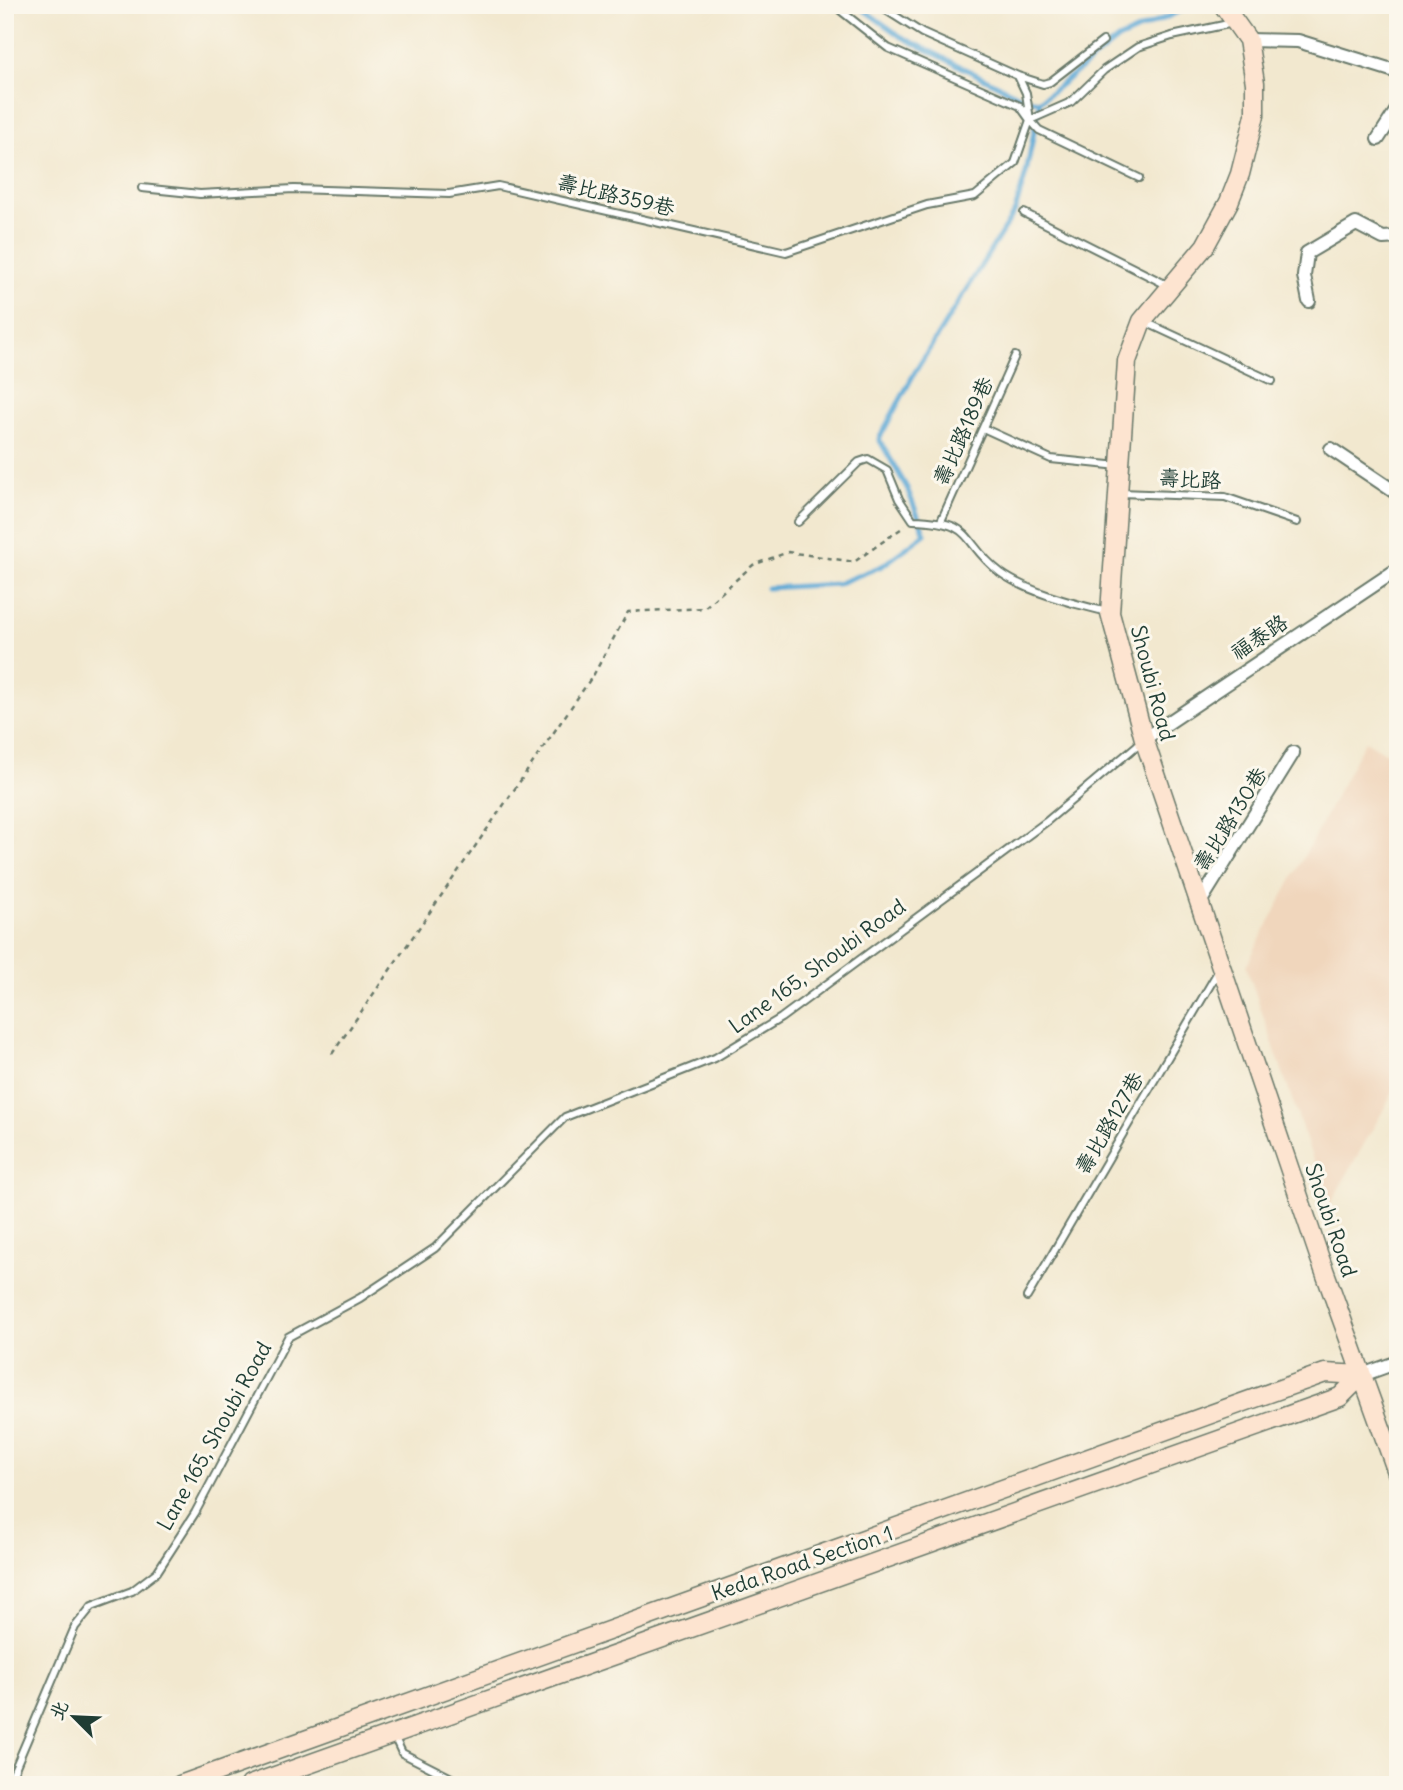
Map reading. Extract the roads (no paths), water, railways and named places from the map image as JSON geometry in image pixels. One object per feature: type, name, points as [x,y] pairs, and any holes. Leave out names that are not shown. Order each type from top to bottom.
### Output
[{"type":"street","name":"Shoubi Road","points":[[1228,13],[1248,40],[1255,83],[1255,115],[1240,174],[1205,246],[1142,321],[1127,360],[1121,409],[1122,466],[1110,613],[1144,739],[1220,967],[1398,1475]]},
{"type":"street","points":[[1248,40],[1298,41],[1398,72]]},
{"type":"street","points":[[1378,139],[1398,108]]},
{"type":"street","points":[[1309,301],[1304,276],[1307,253],[1356,224],[1383,238],[1398,237]]},
{"type":"street","points":[[1331,449],[1398,494]]},
{"type":"street","name":"福泰路","points":[[1144,739],[1398,569]]},
{"type":"street","name":"壽比路130巷","points":[[1199,904],[1293,753]]},
{"type":"street","points":[[180,1785],[1325,1373],[1362,1375],[1398,1362]]},
{"type":"street","name":"Keda Road Section 1","points":[[250,1785],[1340,1397],[1362,1375]]},
{"type":"lane","points":[[878,5],[922,33],[1018,76],[1043,84],[1050,82],[1103,41]]},
{"type":"lane","points":[[840,10],[888,48],[1020,106],[1039,130],[1139,178]]},
{"type":"lane","points":[[1030,120],[1070,102],[1104,70],[1138,47],[1228,13]]},
{"type":"lane","name":"壽比路359巷","points":[[142,188],[200,194],[294,189],[449,194],[498,186],[786,252],[927,205],[975,196],[1015,163],[1030,120],[1026,93],[1018,76]]},
{"type":"lane","points":[[1024,213],[1171,286]]},
{"type":"lane","points":[[1142,321],[1272,381]]},
{"type":"lane","name":"壽比路189巷","points":[[941,521],[985,429],[1015,356]]},
{"type":"lane","points":[[985,429],[1051,459],[1122,466]]},
{"type":"lane","points":[[798,522],[859,462],[868,458],[887,470],[899,499],[913,520],[941,521],[958,526],[1002,573],[1056,598],[1110,613]]},
{"type":"lane","name":"壽比路","points":[[1120,493],[1225,497],[1297,522]]},
{"type":"lane","name":"Lane 165, Shoubi Road","points":[[8,1785],[75,1627],[92,1606],[132,1591],[157,1572],[195,1513],[288,1337],[360,1298],[435,1248],[565,1117],[715,1058],[781,1018],[1046,822],[1144,739]]},
{"type":"lane","name":"壽比路127巷","points":[[1027,1297],[1220,967]]},
{"type":"lane","points":[[393,1732],[402,1753],[465,1785]]},
{"type":"waterway","points":[[857,5],[900,36],[1025,99],[1040,101]]},
{"type":"waterway","points":[[1040,101],[1118,39],[1194,5]]},
{"type":"waterway","points":[[767,588],[837,584],[882,566],[925,534],[907,488],[879,439],[915,372],[1015,211],[1026,173],[1040,101]]}]
